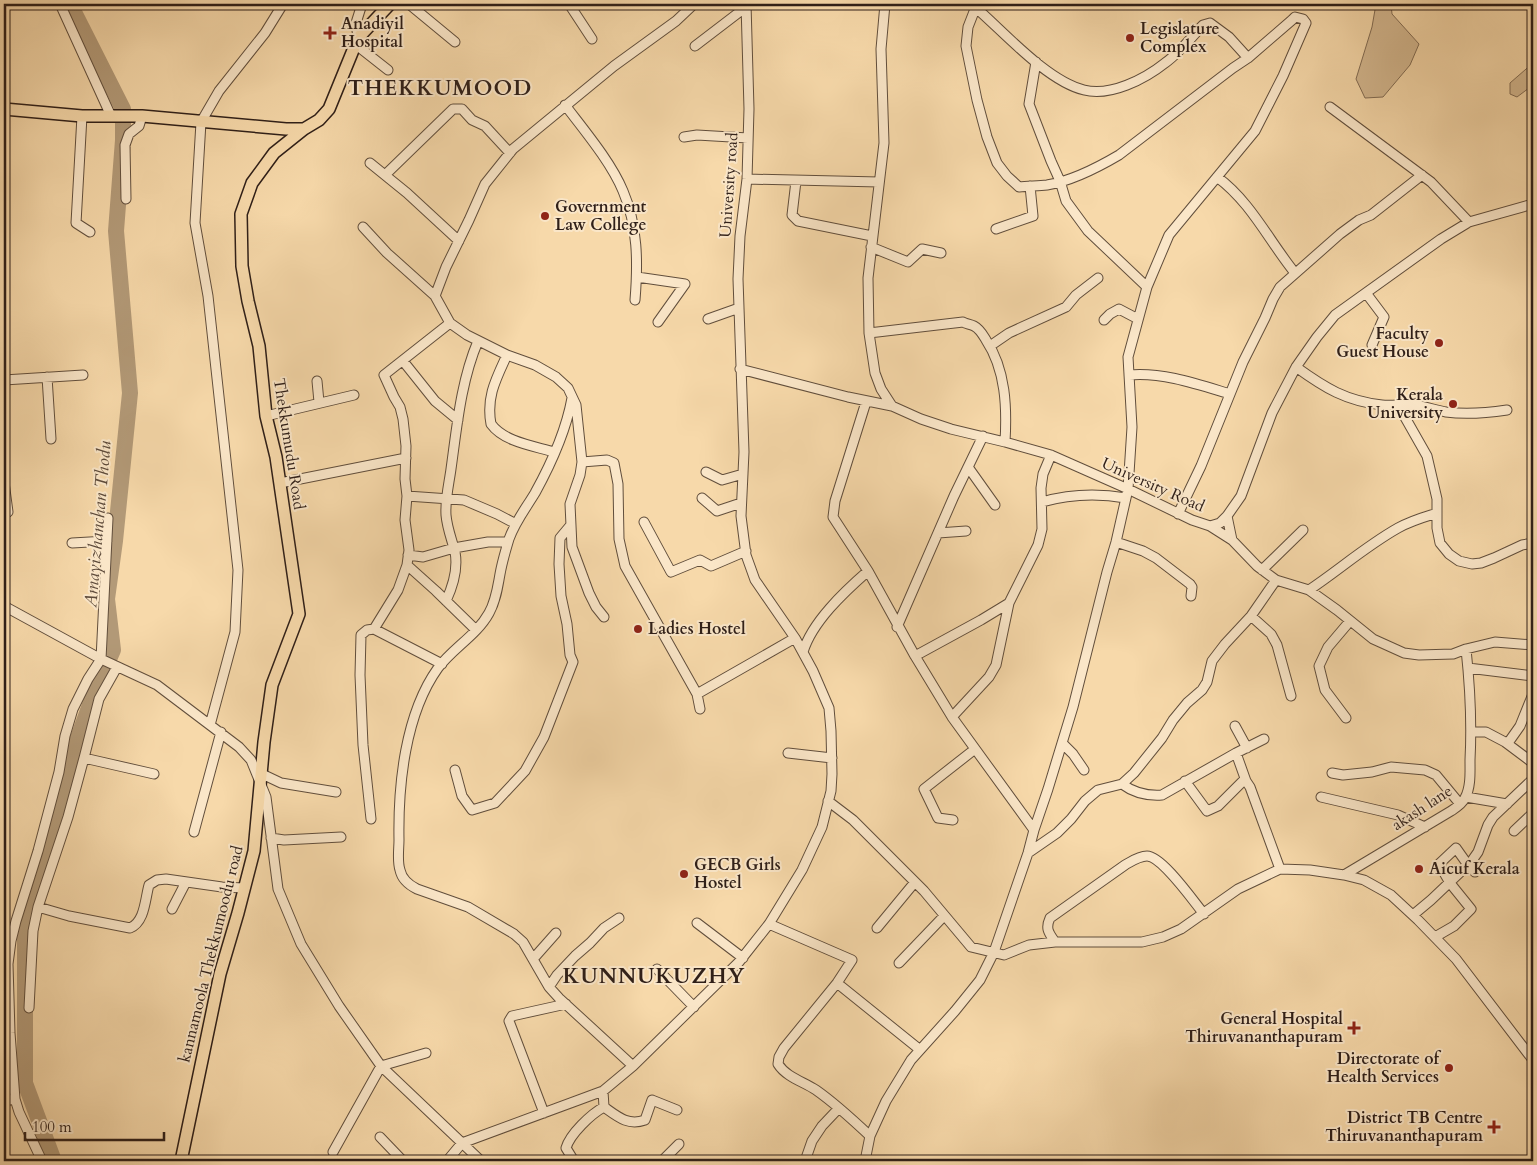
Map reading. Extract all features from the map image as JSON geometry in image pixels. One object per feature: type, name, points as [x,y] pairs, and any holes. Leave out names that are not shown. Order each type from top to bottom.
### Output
[{"type":"main road","points":[[357,41],[390,4]]},
{"type":"main road","name":"Thekkumudu Road","points":[[262,778],[264,742],[272,685],[299,614],[276,457],[266,416],[259,346],[242,266],[241,214],[252,183],[274,153],[304,129],[319,120],[330,109],[357,41]]},
{"type":"main road","points":[[4,109],[82,116],[142,116],[304,129]]},
{"type":"main road","name":"kannamoola Thekkumoodu road","points":[[181,1161],[220,974],[254,850],[262,778]]},
{"type":"street","points":[[60,4],[113,116]]},
{"type":"street","points":[[210,725],[235,632],[238,570],[208,296],[195,223],[201,122],[219,91],[265,33],[283,4]]},
{"type":"street","points":[[362,4],[356,23],[357,41],[388,70]]},
{"type":"street","points":[[409,4],[455,42]]},
{"type":"street","points":[[569,4],[592,39]]},
{"type":"street","points":[[434,296],[485,184],[510,152],[565,105],[614,66],[676,21],[694,4]]},
{"type":"street","points":[[885,4],[881,49],[884,143],[868,278],[869,333],[875,373],[881,389],[892,406]]},
{"type":"street","points":[[695,46],[746,5]]},
{"type":"street","name":"University road","points":[[462,1144],[603,1091],[633,1066],[743,958],[769,924],[802,870],[822,826],[831,783],[832,758],[829,708],[814,671],[795,638],[755,580],[746,551],[741,516],[743,420],[738,279],[746,179],[749,109],[746,5]]},
{"type":"street","points":[[865,1161],[870,1136],[886,1101],[910,1060],[955,1011],[980,980],[994,952],[1028,853],[1073,707],[1127,494],[1132,427],[1128,357],[1147,287],[1169,235],[1255,131],[1283,76],[1306,24],[1303,19],[1295,18],[1248,58],[1119,155],[1101,166],[1048,185],[1019,187],[998,164],[987,137],[966,46],[968,27],[976,5],[1049,72],[1084,90],[1099,92],[1118,89],[1166,63],[1203,25],[1210,23],[1229,37],[1248,58]]},
{"type":"street","points":[[1036,62],[1030,104],[1066,201],[1088,231],[1147,287]]},
{"type":"street","points":[[565,105],[596,146],[623,190],[632,214],[638,252],[635,300]]},
{"type":"street","points":[[1330,107],[1431,182],[1469,222]]},
{"type":"street","points":[[385,175],[453,109],[462,109],[472,120],[485,126],[510,152]]},
{"type":"street","points":[[82,116],[76,223],[90,232]]},
{"type":"street","points":[[126,199],[125,146],[130,134],[139,126],[142,116]]},
{"type":"street","points":[[684,137],[697,135],[748,138]]},
{"type":"street","points":[[370,163],[407,193],[459,241]]},
{"type":"street","points":[[1178,514],[1201,466],[1230,394],[1280,287],[1340,234],[1359,220],[1371,215],[1422,175]]},
{"type":"street","points":[[1217,177],[1230,186],[1247,206],[1295,274]]},
{"type":"street","points":[[746,179],[879,182]]},
{"type":"street","points":[[796,180],[792,215],[798,221],[872,236]]},
{"type":"street","points":[[996,229],[1033,216],[1030,186]]},
{"type":"street","name":"University Road","points":[[740,369],[866,402],[892,406],[921,419],[951,429],[1051,455],[1127,494],[1210,526],[1220,522],[1227,516],[1241,496],[1272,413],[1296,367],[1335,315],[1441,239],[1469,222],[1533,204]]},
{"type":"street","points":[[363,227],[434,296],[450,323],[478,341],[507,355],[535,365],[556,377],[568,388],[576,405],[582,462],[580,475],[570,504],[572,547],[592,600],[604,616]]},
{"type":"street","points":[[871,247],[908,262],[922,249],[941,253]]},
{"type":"street","points":[[637,277],[685,284],[658,322]]},
{"type":"street","points":[[990,346],[1008,333],[1066,307],[1076,295],[1098,278]]},
{"type":"street","points":[[1366,293],[1384,317],[1372,345]]},
{"type":"street","points":[[708,319],[739,308]]},
{"type":"street","points":[[1104,320],[1119,308],[1138,319]]},
{"type":"street","points":[[869,333],[963,322],[980,331],[990,346],[1000,371],[1004,389],[1006,416],[1005,442]]},
{"type":"street","points":[[374,629],[398,590],[407,565],[408,555],[405,520],[407,496],[405,478],[406,446],[400,407],[384,375],[450,323]]},
{"type":"street","points":[[446,601],[450,593],[456,562],[446,514],[453,445],[468,367],[478,341]]},
{"type":"street","points":[[507,355],[492,388],[490,400],[491,424],[498,431],[511,438],[554,452]]},
{"type":"street","points":[[403,361],[435,401],[458,420]]},
{"type":"street","points":[[1296,367],[1318,383],[1340,395],[1361,402],[1384,405],[1414,405],[1473,415],[1507,410]]},
{"type":"street","points":[[1129,375],[1145,374],[1190,381],[1230,394]]},
{"type":"street","points":[[4,380],[83,375]]},
{"type":"street","points":[[47,377],[51,439]]},
{"type":"street","points":[[317,381],[319,402]]},
{"type":"street","points":[[266,416],[354,395]]},
{"type":"street","points":[[572,397],[570,413],[550,465],[516,524],[508,542],[493,604],[483,622],[452,651],[442,664],[421,699],[407,746],[398,811],[400,869],[409,885],[468,907],[514,934],[523,942],[549,987],[633,1066]]},
{"type":"street","points":[[866,402],[834,500],[834,517],[868,571],[897,627],[952,717],[1034,830]]},
{"type":"street","points":[[1398,405],[1428,456],[1437,499],[1440,543],[1449,554],[1459,560],[1472,564],[1481,563],[1522,545],[1533,543]]},
{"type":"street","points":[[897,627],[954,496],[983,436]]},
{"type":"street","points":[[952,717],[990,677],[996,665],[1009,603],[1038,545],[1042,529],[1040,488],[1043,474],[1051,455]]},
{"type":"street","points":[[280,482],[406,458]]},
{"type":"street","points":[[582,462],[608,460],[614,464],[618,484],[619,539],[625,566],[697,694],[700,709]]},
{"type":"street","points":[[968,467],[995,506]]},
{"type":"street","points":[[706,472],[722,480],[742,474]]},
{"type":"street","points":[[4,482],[8,512]]},
{"type":"street","points":[[1042,502],[1061,496],[1114,496],[1127,494]]},
{"type":"street","points":[[407,496],[464,500],[516,524]]},
{"type":"street","points":[[702,498],[717,511],[741,503]]},
{"type":"street","points":[[1309,590],[1397,528],[1437,513]]},
{"type":"street","points":[[1227,516],[1232,540]]},
{"type":"street","points":[[42,1161],[19,1112],[15,1099],[8,996],[8,964],[16,921],[38,851],[73,709],[88,679],[101,659],[108,518]]},
{"type":"street","points":[[644,522],[671,572],[700,560],[711,566],[746,551]]},
{"type":"street","points":[[454,770],[462,796],[472,810],[495,803],[525,771],[544,737],[573,662],[570,656],[567,624],[561,596],[559,564],[560,538],[570,526]]},
{"type":"street","points":[[1210,526],[1232,540],[1262,570],[1276,580],[1309,590],[1373,640],[1404,653],[1419,655],[1453,654],[1495,642],[1533,645]]},
{"type":"street","points":[[1262,570],[1303,530]]},
{"type":"street","points":[[938,533],[966,531]]},
{"type":"street","points":[[72,543],[107,541]]},
{"type":"street","points":[[408,555],[423,557],[454,548],[488,542],[508,542]]},
{"type":"street","points":[[1116,542],[1143,551],[1163,563],[1190,584],[1192,587],[1191,596]]},
{"type":"street","points":[[407,565],[476,630]]},
{"type":"street","points":[[803,652],[810,634],[818,622],[852,585],[868,571]]},
{"type":"street","points":[[1028,853],[1057,833],[1085,801],[1098,790],[1122,784],[1134,773],[1162,738],[1173,720],[1187,703],[1202,690],[1207,682],[1212,661],[1251,616],[1276,580]]},
{"type":"street","points":[[914,656],[1009,603]]},
{"type":"street","points":[[4,606],[101,659],[157,685],[239,747],[251,760],[262,778],[266,797],[278,889],[301,944],[339,1006],[380,1066],[481,1161]]},
{"type":"street","points":[[1251,616],[1271,634],[1277,645],[1291,696]]},
{"type":"street","points":[[1346,718],[1325,690],[1318,666],[1328,647],[1350,621]]},
{"type":"street","points":[[371,819],[363,745],[361,635],[367,630],[374,629],[442,664]]},
{"type":"street","points":[[697,694],[795,638]]},
{"type":"street","name":"akash lane","points":[[1344,875],[1425,827],[1463,801],[1470,775],[1472,732],[1472,704],[1466,649]]},
{"type":"street","points":[[29,1008],[34,931],[38,907],[68,817],[99,700],[117,667]]},
{"type":"street","points":[[1468,668],[1533,676]]},
{"type":"street","points":[[1508,743],[1520,726],[1533,694]]},
{"type":"street","points":[[1235,726],[1247,748]]},
{"type":"street","points":[[194,832],[220,732]]},
{"type":"street","points":[[1472,732],[1486,732],[1508,743],[1533,763]]},
{"type":"street","points":[[1122,784],[1129,789],[1151,796],[1162,795],[1264,739]]},
{"type":"street","points":[[1062,743],[1073,754],[1084,770]]},
{"type":"street","points":[[953,820],[938,818],[924,789],[975,749]]},
{"type":"street","points":[[788,753],[832,758]]},
{"type":"street","points":[[1236,753],[1280,869]]},
{"type":"street","points":[[84,758],[154,774]]},
{"type":"street","points":[[1332,773],[1343,775],[1372,772],[1391,767],[1424,770],[1436,775],[1463,801],[1507,804]]},
{"type":"street","points":[[262,778],[280,783],[336,792]]},
{"type":"street","points":[[1185,781],[1207,811],[1218,806],[1245,779]]},
{"type":"street","points":[[1413,915],[1450,883],[1472,868],[1488,824],[1493,817],[1533,780]]},
{"type":"street","points":[[1321,797],[1398,814],[1425,827]]},
{"type":"street","points":[[828,801],[853,820],[915,882],[971,947],[1004,955],[1029,945],[1055,942],[1142,942],[1163,937],[1181,929],[1238,889],[1280,869],[1310,870],[1364,880],[1391,895],[1456,959],[1533,1060]]},
{"type":"street","points":[[1514,831],[1533,815]]},
{"type":"street","points":[[271,838],[284,840],[341,837]]},
{"type":"street","points":[[1435,937],[1454,926],[1471,909],[1450,883],[1439,864],[1456,848],[1472,868]]},
{"type":"street","points":[[1055,942],[1048,933],[1047,924],[1050,918],[1125,865],[1147,856],[1153,857],[1164,866],[1204,914]]},
{"type":"street","points":[[38,907],[69,916],[130,928],[135,926],[140,920],[149,885],[157,880],[166,879],[222,887],[244,888]]},
{"type":"street","points":[[172,909],[186,882]]},
{"type":"street","points":[[877,928],[915,882]]},
{"type":"street","points":[[899,963],[944,916]]},
{"type":"street","points":[[549,987],[557,975],[575,956],[604,928],[619,918]]},
{"type":"street","points":[[697,923],[743,958]]},
{"type":"street","points":[[769,924],[852,960],[837,983],[784,1048],[779,1057],[778,1064],[782,1071],[816,1091],[839,1108],[870,1136]]},
{"type":"street","points":[[533,959],[556,932]]},
{"type":"street","points":[[657,969],[694,1007]]},
{"type":"street","points":[[837,983],[919,1049]]},
{"type":"street","points":[[544,1113],[509,1021],[512,1016],[566,1004]]},
{"type":"street","points":[[333,1152],[380,1066],[426,1053]]},
{"type":"street","points":[[603,1091],[604,1107]]},
{"type":"street","points":[[4,1101],[15,1099]]},
{"type":"street","points":[[604,1107],[627,1121],[635,1123],[644,1120],[652,1100],[677,1110]]},
{"type":"street","points":[[574,1161],[566,1148],[568,1141],[585,1122],[604,1107]]},
{"type":"street","points":[[805,1161],[812,1141],[822,1126],[839,1108]]},
{"type":"street","points":[[380,1137],[404,1161]]},
{"type":"street","points":[[447,1161],[462,1144]]},
{"type":"street","points":[[662,1161],[679,1144]]},
{"type":"shaded area","points":[[1376,4],[1391,4],[1392,14],[1419,44],[1410,65],[1383,97],[1365,98],[1356,79],[1372,27]]},
{"type":"shaded area","points":[[1533,63],[1533,85],[1517,97],[1510,94],[1510,83]]},
{"type":"waterway","name":"Amayizhanchan Thodu","points":[[54,1161],[25,1083],[25,924],[70,775],[78,738],[95,691],[113,650],[107,599],[115,541],[130,393],[116,231],[123,140],[123,109],[70,4]]},
{"type":"place","name":"Anadiyil Hospital","points":[[330,33]]},
{"type":"place","name":"Legislature Complex","points":[[1130,38]]},
{"type":"place","name":"Government Law College","points":[[545,216]]},
{"type":"place","name":"Faculty Guest House","points":[[1439,343]]},
{"type":"place","name":"Kerala University","points":[[1453,404]]},
{"type":"place","name":"Ladies Hostel","points":[[638,629]]},
{"type":"place","name":"Aicuf Kerala","points":[[1419,869]]},
{"type":"place","name":"GECB Girls Hostel","points":[[684,874]]},
{"type":"place","name":"General Hospital Thiruvananthapuram","points":[[1354,1028]]},
{"type":"place","name":"Directorate of Health Services","points":[[1449,1068]]},
{"type":"place","name":"District TB Centre Thiruvananthapuram","points":[[1494,1127]]},
{"type":"district","name":"THEKKUMOOD","points":[[440,88]]},
{"type":"district","name":"KUNNUKUZHY","points":[[654,976]]}]
